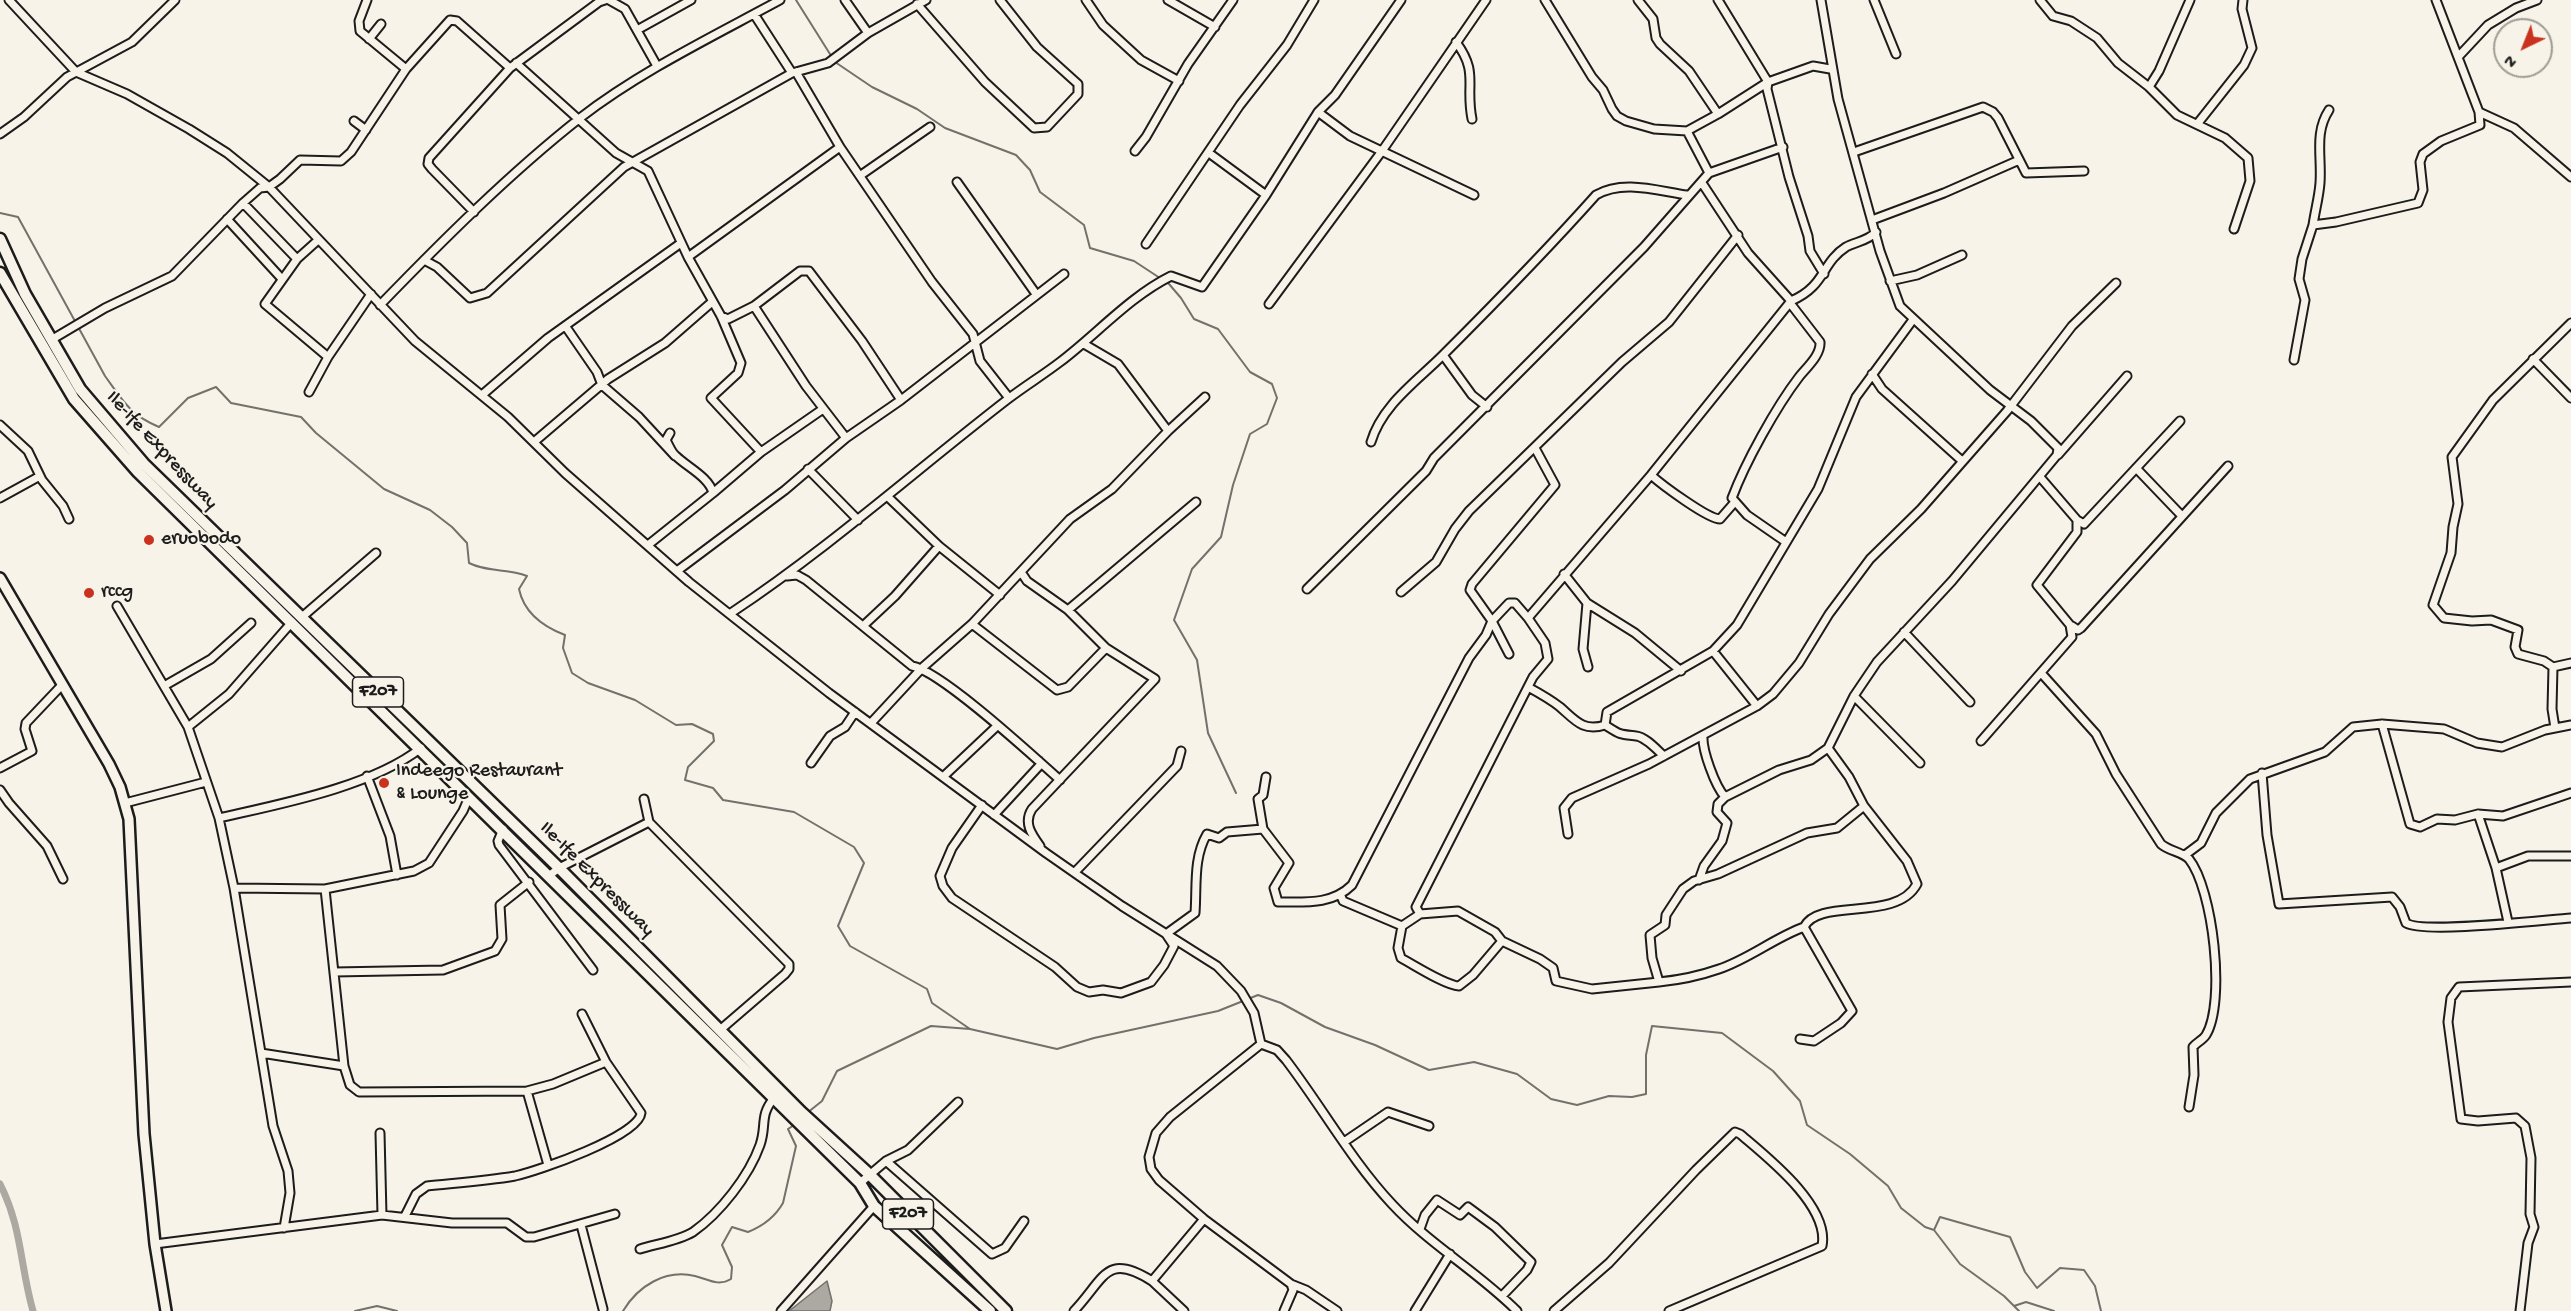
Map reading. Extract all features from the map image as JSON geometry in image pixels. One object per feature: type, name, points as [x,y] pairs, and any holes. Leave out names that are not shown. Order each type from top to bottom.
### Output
[{"type":"main road","name":"Ile-Ife Expressway","points":[[0,239],[51,340],[80,389],[106,423],[297,619],[554,872],[720,1030],[801,1118],[848,1164],[874,1206],[990,1311]]},
{"type":"main road","name":"Ile-Ife Expressway","points":[[0,273],[74,399],[93,422],[138,472],[297,619]]},
{"type":"main road","points":[[0,578],[110,764],[125,803],[132,855],[144,1134],[155,1244],[166,1311]]},
{"type":"main road","name":"Ile-Ife Expressway","points":[[382,703],[420,748],[469,797],[554,872],[774,1098],[801,1118]]},
{"type":"main road","name":"Ile-Ife Expressway","points":[[848,1164],[869,1174],[1006,1311]]},
{"type":"street","points":[[9,0],[76,72],[127,94],[189,129],[227,153],[269,187],[317,241],[415,341],[482,395],[565,473],[677,571],[855,712],[994,815],[1122,906],[1217,966],[1241,992],[1250,1006],[1261,1044]]},
{"type":"street","points":[[0,134],[24,117],[68,76],[132,42],[175,0]]},
{"type":"street","points":[[367,0],[359,21],[360,31],[406,69]]},
{"type":"street","points":[[474,212],[432,169],[428,164],[429,158],[516,63],[607,0],[625,9],[657,66]]},
{"type":"street","points":[[637,30],[691,0]]},
{"type":"street","points":[[380,305],[474,212],[579,119],[657,66],[780,0]]},
{"type":"street","points":[[845,0],[868,33]]},
{"type":"street","points":[[427,259],[470,298],[487,293],[619,171],[794,73],[828,63],[868,33],[926,0]]},
{"type":"street","points":[[917,4],[1008,107],[1034,128],[1047,128],[1078,94],[1078,84],[1031,41],[1000,0]]},
{"type":"street","points":[[1086,0],[1103,25],[1141,60],[1179,81]]},
{"type":"street","points":[[1168,0],[1215,27]]},
{"type":"street","points":[[1134,151],[1146,137],[1179,81],[1233,0]]},
{"type":"street","points":[[1146,244],[1240,105],[1287,45],[1314,0]]},
{"type":"street","points":[[731,613],[787,576],[1009,398],[1084,344],[1148,287],[1169,277],[1184,279],[1202,286],[1266,195],[1318,112],[1335,95],[1401,0]]},
{"type":"street","points":[[1269,304],[1382,151],[1486,0]]},
{"type":"street","points":[[1545,0],[1617,116],[1654,129],[1687,131],[1768,82],[1813,66],[1830,69]]},
{"type":"street","points":[[1638,0],[1653,19],[1656,38],[1660,44],[1689,71],[1718,114]]},
{"type":"street","points":[[1718,0],[1768,82],[1771,112],[1783,147],[1810,251],[1824,274]]},
{"type":"street","points":[[1821,0],[1830,69],[1890,281],[1900,306],[1912,321],[2055,444],[2058,448],[2057,455]]},
{"type":"street","points":[[1874,0],[1896,54]]},
{"type":"street","points":[[2040,0],[2053,16],[2071,21],[2097,38],[2118,63],[2149,87],[2177,115],[2198,123],[2224,138],[2248,158],[2250,181],[2234,229]]},
{"type":"street","points":[[2149,87],[2159,71],[2190,0]]},
{"type":"street","points":[[2198,123],[2244,65],[2252,48],[2242,9],[2243,0]]},
{"type":"street","points":[[2313,225],[2418,203],[2423,190],[2420,162],[2423,154],[2440,141],[2480,125],[2479,112],[2436,0]]},
{"type":"street","points":[[2459,56],[2488,25],[2516,8],[2537,0]]},
{"type":"street","points":[[754,14],[910,251],[973,334],[980,361],[1009,398]]},
{"type":"street","points":[[51,340],[172,276],[260,188],[269,187],[300,160],[341,161],[351,152],[406,69],[454,20],[510,68]]},
{"type":"street","points":[[369,39],[381,24]]},
{"type":"street","points":[[1456,42],[1470,66],[1468,90],[1472,119]]},
{"type":"street","points":[[516,63],[616,153],[648,171],[688,257],[721,316],[741,363],[738,373],[711,398],[761,452]]},
{"type":"street","points":[[1854,152],[1983,107],[1993,112],[1998,118],[2017,161],[2029,175],[2084,171]]},
{"type":"street","points":[[2294,360],[2305,300],[2299,279],[2302,258],[2313,225],[2320,183],[2320,123],[2329,110]]},
{"type":"street","points":[[1318,112],[1336,127],[1473,195]]},
{"type":"street","points":[[2479,112],[2514,128],[2571,177]]},
{"type":"street","points":[[354,121],[366,130]]},
{"type":"street","points":[[861,175],[930,127]]},
{"type":"street","points":[[1687,131],[1709,173]]},
{"type":"street","points":[[688,257],[840,147]]},
{"type":"street","points":[[1307,589],[1352,547],[1426,471],[1434,458],[1644,246],[1687,195],[1702,183],[1709,173],[1783,147]]},
{"type":"street","points":[[1209,153],[1266,195]]},
{"type":"street","points":[[1872,220],[1944,193],[2017,161]]},
{"type":"street","points":[[957,182],[1036,294]]},
{"type":"street","points":[[1651,476],[1675,496],[1687,500],[1710,518],[1720,519],[1734,502],[1734,494],[1763,436],[1796,382],[1819,351],[1820,342],[1791,302],[1748,253],[1702,183]]},
{"type":"street","points":[[1371,442],[1376,423],[1385,411],[1443,356],[1596,195],[1608,188],[1621,186],[1687,195]]},
{"type":"street","points":[[243,204],[297,259]]},
{"type":"street","points":[[227,219],[282,279]]},
{"type":"street","points":[[1528,618],[1651,476],[1791,302],[1816,286],[1841,252],[1876,232]]},
{"type":"street","points":[[1401,592],[1436,562],[1455,528],[1469,511],[1622,362],[1669,322],[1738,235]]},
{"type":"street","points":[[317,241],[297,259],[265,304],[328,357]]},
{"type":"street","points":[[482,395],[522,358],[681,243]]},
{"type":"street","points":[[1890,281],[1917,275],[1962,255]]},
{"type":"street","points":[[721,316],[728,320],[754,306],[800,271],[809,271],[862,341],[901,400]]},
{"type":"street","points":[[677,571],[785,490],[846,438],[975,345],[1036,294],[1064,274]]},
{"type":"street","points":[[1568,834],[1564,808],[1572,798],[1703,736],[1757,706],[1773,694],[1798,663],[1829,614],[1870,559],[1921,509],[1961,460],[2007,411],[2010,404],[2072,326],[2116,283]]},
{"type":"street","points":[[0,285],[13,297]]},
{"type":"street","points":[[309,392],[328,357],[371,294]]},
{"type":"street","points":[[534,442],[602,385],[665,342],[712,302]]},
{"type":"street","points":[[754,306],[823,409],[846,438]]},
{"type":"street","points":[[1605,724],[1606,712],[1613,706],[1681,672],[1713,651],[1737,625],[1818,489],[1856,397],[1912,321]]},
{"type":"street","points":[[2571,323],[2493,400],[2452,457],[2458,504],[2453,526],[2451,553],[2433,605],[2444,618],[2472,621],[2491,620],[2518,630],[2515,647],[2518,654],[2544,661],[2553,667],[2571,663]]},
{"type":"street","points":[[566,327],[597,372],[602,385],[639,417],[675,456],[712,488],[713,493]]},
{"type":"street","points":[[1084,344],[1118,364],[1168,431]]},
{"type":"street","points":[[1443,356],[1472,394],[1487,407]]},
{"type":"street","points":[[2533,359],[2571,398]]},
{"type":"street","points":[[1872,374],[1882,389],[1961,460]]},
{"type":"street","points":[[1699,880],[1727,823],[1717,812],[1718,804],[1725,797],[1779,770],[1810,760],[1828,748],[1854,696],[1877,662],[1952,581],[2057,455],[2127,376]]},
{"type":"street","points":[[871,723],[922,668],[972,624],[1070,519],[1112,489],[1168,431],[1205,398]]},
{"type":"street","points":[[648,545],[761,452],[823,409]]},
{"type":"street","points":[[2040,477],[2077,520],[2081,523],[2087,522],[2180,421]]},
{"type":"street","points":[[0,425],[28,451],[40,476],[63,506],[69,519]]},
{"type":"street","points":[[670,432],[666,440],[675,456]]},
{"type":"street","points":[[1509,654],[1492,621],[1470,590],[1472,584],[1555,485],[1535,448]]},
{"type":"street","points":[[2077,520],[2077,532],[2037,585],[2070,625],[2076,629],[2081,628],[2181,515],[2228,466]]},
{"type":"street","points":[[2136,468],[2181,515]]},
{"type":"street","points":[[808,469],[858,520]]},
{"type":"street","points":[[0,498],[40,476]]},
{"type":"street","points":[[888,497],[939,546],[1000,595]]},
{"type":"street","points":[[1068,610],[1196,502]]},
{"type":"street","points":[[1734,502],[1747,515],[1786,542]]},
{"type":"street","points":[[863,626],[895,596],[939,546]]},
{"type":"street","points":[[188,727],[229,694],[297,619],[376,553]]},
{"type":"street","points":[[1021,572],[1027,581],[1068,610],[1106,648],[1155,679],[1029,814],[1031,834],[1046,853]]},
{"type":"street","points":[[1564,574],[1587,603],[1635,633],[1681,672]]},
{"type":"street","points":[[787,576],[797,576],[806,580],[912,666],[922,668],[997,726],[1060,780]]},
{"type":"street","points":[[1266,777],[1263,795],[1258,799],[1263,829],[1289,863],[1274,888],[1278,902],[1305,902],[1341,896],[1352,885],[1469,658],[1486,636],[1492,621],[1509,603],[1515,603],[1528,618],[1549,652],[1548,659],[1528,687],[1416,907],[1420,914]]},
{"type":"street","points":[[1587,603],[1583,649],[1588,667]]},
{"type":"street","points":[[117,606],[188,727],[219,818],[234,888],[273,1126],[288,1172],[290,1193],[284,1228]]},
{"type":"street","points":[[164,686],[211,659],[251,623]]},
{"type":"street","points":[[972,624],[1057,690],[1068,687],[1106,648]]},
{"type":"street","points":[[1981,741],[2072,638],[2070,625]]},
{"type":"street","points":[[1904,632],[1970,702]]},
{"type":"street","points":[[1713,651],[1757,706]]},
{"type":"street","points":[[2553,667],[2552,709],[2555,728]]},
{"type":"street","points":[[2042,674],[2096,734],[2116,774],[2161,844],[2168,850],[2185,855],[2199,877],[2213,925],[2216,980],[2207,1034],[2193,1047],[2194,1075],[2189,1107]]},
{"type":"street","points":[[0,768],[32,752],[25,729],[26,723],[62,685]]},
{"type":"street","points":[[1528,687],[1547,697],[1577,724],[1584,727],[1605,724],[1621,736],[1637,736],[1643,739],[1664,756]]},
{"type":"street","points":[[1854,696],[1920,763]]},
{"type":"street","points":[[811,763],[830,736],[845,727],[855,712]]},
{"type":"street","points":[[2185,855],[2202,843],[2216,813],[2250,779],[2325,752],[2353,727],[2382,724],[2444,729],[2477,743],[2502,747],[2555,728],[2571,725]]},
{"type":"street","points":[[2382,724],[2410,824],[2420,827],[2437,819],[2455,820],[2478,814],[2503,816],[2571,793]]},
{"type":"street","points":[[944,776],[997,726]]},
{"type":"street","points":[[1703,736],[1702,747],[1719,790],[1725,797]]},
{"type":"street","points":[[219,818],[313,795],[403,762],[420,748]]},
{"type":"street","points":[[1502,941],[1459,986],[1447,985],[1433,974],[1401,958],[1398,948],[1402,926],[1420,914],[1458,911],[1495,932],[1502,941],[1547,963],[1553,968],[1556,981],[1592,989],[1682,980],[1720,969],[1787,933],[1804,927],[1807,922],[1820,915],[1894,904],[1912,894],[1917,884],[1907,861],[1863,806],[1849,777],[1828,748]]},
{"type":"street","points":[[1075,872],[1177,766],[1181,752]]},
{"type":"street","points":[[994,815],[1041,764],[1039,761]]},
{"type":"street","points":[[2262,773],[2268,835],[2279,904],[2385,896],[2396,900],[2406,923],[2413,927],[2452,927],[2571,918]]},
{"type":"street","points":[[367,776],[390,836],[397,875]]},
{"type":"street","points":[[125,803],[206,782]]},
{"type":"street","points":[[0,790],[9,804],[47,846],[63,879]]},
{"type":"street","points":[[234,888],[325,889],[414,871],[429,863],[463,811],[469,797]]},
{"type":"street","points":[[644,799],[649,822],[789,964],[785,974],[720,1030]]},
{"type":"street","points":[[982,805],[952,848],[940,876],[943,886],[959,903],[1010,935],[1077,987],[1089,992],[1103,990],[1121,993],[1151,982],[1164,965],[1174,946],[1166,934]]},
{"type":"street","points":[[1659,982],[1652,958],[1650,935],[1665,925],[1666,915],[1683,889],[1807,833],[1837,828],[1863,806]]},
{"type":"street","points":[[2478,814],[2496,868],[2508,922]]},
{"type":"street","points":[[554,872],[649,822]]},
{"type":"street","points":[[503,829],[498,841],[500,845],[593,970]]},
{"type":"street","points":[[1166,934],[1195,913],[1196,870],[1201,844],[1207,834],[1219,838],[1227,831],[1263,829]]},
{"type":"street","points":[[2496,868],[2528,856],[2571,856]]},
{"type":"street","points":[[334,972],[443,970],[495,951],[502,939],[500,905],[529,882]]},
{"type":"street","points":[[325,889],[344,1066],[350,1084],[359,1092],[527,1090],[553,1084],[606,1062]]},
{"type":"street","points":[[1341,896],[1343,901],[1402,926]]},
{"type":"street","points":[[1800,1039],[1814,1041],[1841,1023],[1852,1011],[1845,994],[1828,972],[1804,927]]},
{"type":"street","points":[[2520,1311],[2528,1243],[2534,1227],[2530,1214],[2531,1158],[2525,1126],[2516,1118],[2478,1121],[2461,1119],[2448,1022],[2451,998],[2459,987],[2571,982]]},
{"type":"street","points":[[405,1216],[416,1194],[427,1186],[517,1176],[578,1155],[606,1142],[641,1117],[641,1113],[606,1062],[582,1014]]},
{"type":"street","points":[[1261,1044],[1277,1050],[1286,1060],[1371,1180],[1420,1229],[1517,1311]]},
{"type":"street","points":[[1261,1044],[1170,1118],[1155,1133],[1151,1143],[1151,1169],[1159,1180],[1204,1219],[1291,1284],[1306,1290],[1337,1311]]},
{"type":"street","points":[[261,1053],[344,1066]]},
{"type":"street","points":[[527,1090],[548,1165]]},
{"type":"street","points":[[640,1249],[692,1232],[724,1202],[756,1155],[762,1138],[765,1109],[774,1098]]},
{"type":"street","points":[[860,1183],[886,1161],[908,1150],[958,1102]]},
{"type":"street","points":[[1344,1142],[1388,1112],[1429,1125]]},
{"type":"street","points":[[1554,1311],[1609,1263],[1695,1170],[1735,1132],[1791,1179],[1804,1196],[1824,1236],[1822,1246],[1669,1311]]},
{"type":"street","points":[[380,1133],[382,1215]]},
{"type":"street","points":[[886,1161],[992,1254],[999,1253],[1005,1248],[1024,1221]]},
{"type":"street","points":[[1420,1229],[1425,1215],[1437,1200],[1460,1215],[1468,1208],[1495,1227],[1531,1262],[1527,1270],[1502,1296]]},
{"type":"street","points":[[782,1311],[874,1206]]},
{"type":"street","points":[[155,1244],[382,1215],[452,1223],[507,1223],[526,1237],[534,1237],[615,1214]]},
{"type":"street","points":[[1152,1281],[1204,1219]]},
{"type":"street","points":[[581,1225],[603,1309]]},
{"type":"street","points":[[1415,1311],[1450,1254]]},
{"type":"street","points":[[1074,1311],[1108,1271],[1118,1266],[1128,1267],[1152,1281],[1184,1311]]},
{"type":"street","points":[[1284,1311],[1293,1290],[1291,1284]]},
{"type":"shaded area","points":[[827,1281],[832,1301],[830,1311],[789,1311]]},
{"type":"waterway","points":[[796,0],[835,62],[872,87],[917,109],[945,128],[1016,155],[1030,170],[1040,192],[1084,225],[1090,248],[1134,261],[1169,284],[1194,319],[1218,329],[1250,372],[1272,384],[1277,398],[1267,424],[1250,434],[1233,485],[1221,537],[1192,569],[1174,620],[1197,660],[1208,733],[1236,793]]},
{"type":"waterway","points":[[0,213],[18,217],[105,376],[122,400],[134,412],[159,427],[188,398],[216,387],[231,403],[301,417],[316,433],[384,489],[430,510],[452,527],[467,543],[469,563],[527,576],[519,589],[525,605],[536,618],[565,635],[563,648],[572,673],[588,683],[635,700],[676,725],[692,724],[713,734],[714,741],[688,767],[685,780],[713,788],[723,800],[794,812],[854,847],[864,863],[838,926],[850,946],[927,989],[932,1003],[970,1029]]},
{"type":"waterway","points":[[1248,999],[1258,995],[1281,1003],[1325,1027],[1375,1045],[1429,1070],[1474,1062],[1517,1074],[1551,1099],[1577,1105],[1609,1096],[1632,1097],[1646,1094],[1646,1055],[1652,1026],[1722,1033],[1773,1071],[1800,1101],[1807,1125],[1850,1154],[1888,1186],[1901,1208],[1925,1227],[1934,1230],[1960,1264],[2004,1296],[2019,1311]]},
{"type":"waterway","points":[[807,1113],[822,1101],[837,1071],[931,1026],[970,1029],[1057,1049],[1094,1038],[1218,1011],[1243,1001]]},
{"type":"waterway","points":[[623,1311],[644,1287],[663,1277],[684,1274],[713,1282],[731,1279],[732,1267],[722,1245],[732,1227],[748,1232],[764,1224],[780,1208],[796,1146],[788,1129],[794,1125]]},
{"type":"waterway","points":[[0,1184],[17,1231],[33,1311]]},
{"type":"waterway","points":[[1934,1230],[1940,1217],[2010,1237],[2025,1272],[2037,1288],[2060,1268],[2084,1270],[2095,1286],[2101,1311]]},
{"type":"waterway","points":[[2014,1306],[2026,1302],[2054,1311]]},
{"type":"waterway","points":[[355,1311],[377,1306],[397,1311]]},
{"type":"place","name":"eruobodo","points":[[149,540]]},
{"type":"place","name":"rccg","points":[[89,593]]},
{"type":"place","name":"Indeego Restaurant & Lounge","points":[[384,783]]}]
